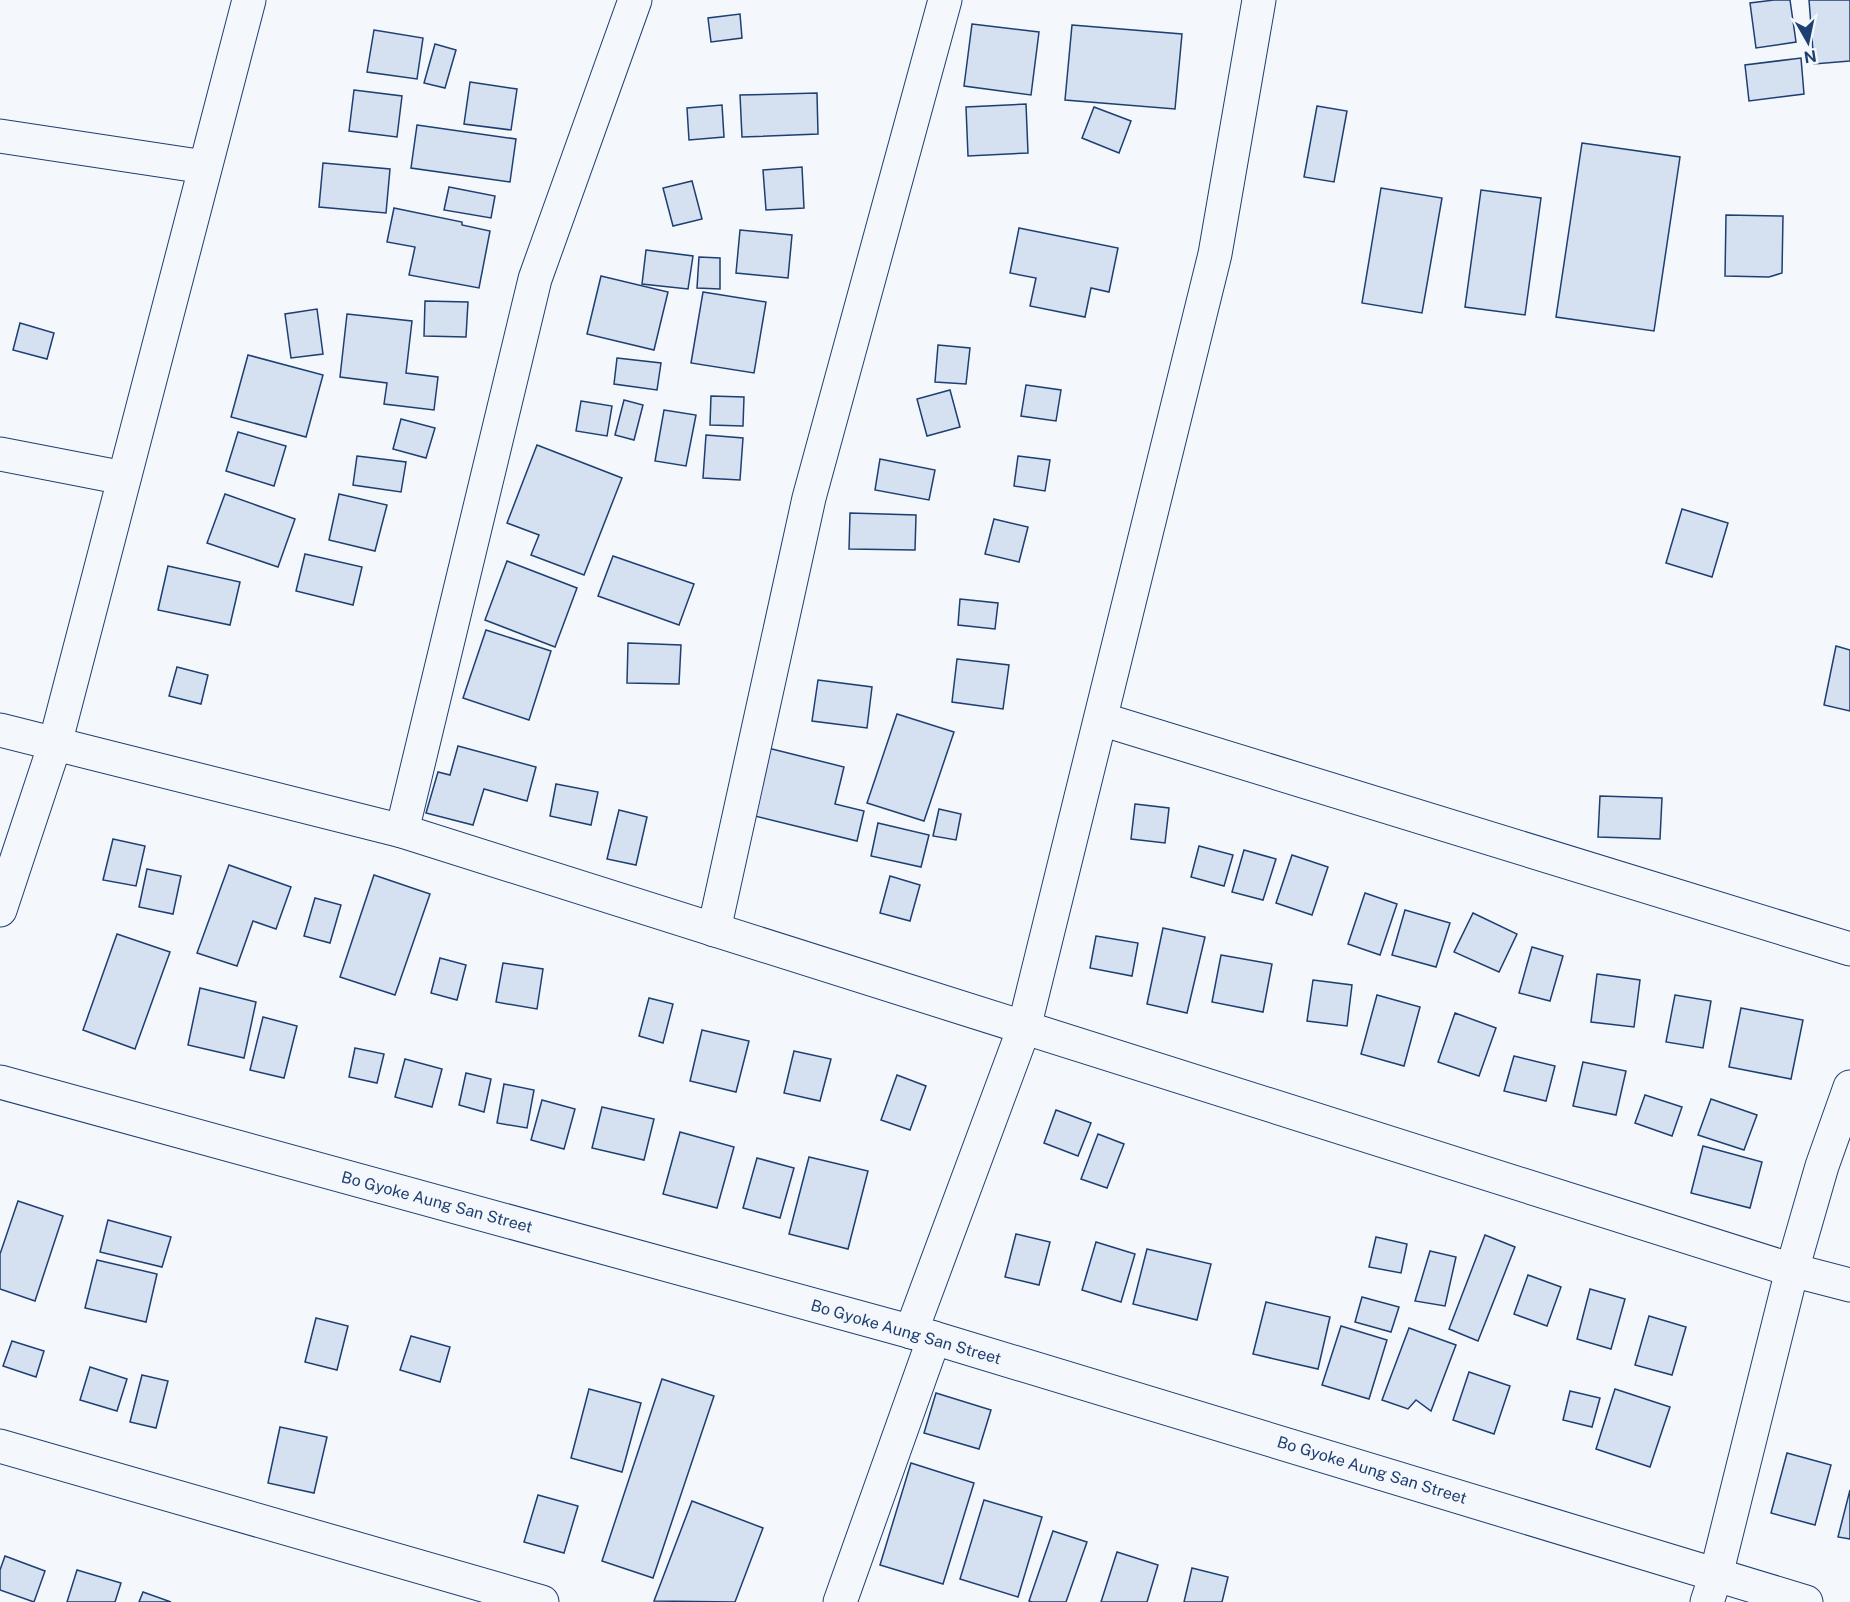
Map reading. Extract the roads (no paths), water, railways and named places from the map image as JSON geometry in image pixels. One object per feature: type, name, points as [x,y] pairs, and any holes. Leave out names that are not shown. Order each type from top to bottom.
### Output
[{"type":"street","points":[[0,910],[55,744],[249,0]]},
{"type":"street","points":[[402,831],[535,279],[635,0]]},
{"type":"street","points":[[714,930],[809,498],[945,0]]},
{"type":"street","points":[[840,1602],[923,1335],[1024,1028],[1215,254],[1259,0]]},
{"type":"street","points":[[0,136],[205,167]]},
{"type":"street","points":[[0,454],[124,478]]},
{"type":"street","points":[[1101,719],[1850,949]]},
{"type":"street","points":[[0,730],[402,831],[1792,1270],[1850,1286]]},
{"type":"street","name":"Bo Gyoke Aung San Street","points":[[0,1082],[923,1335],[1712,1588],[1806,1602]]},
{"type":"street","points":[[1712,1588],[1792,1270],[1822,1166],[1850,1087]]},
{"type":"street","points":[[0,1446],[542,1602]]}]
